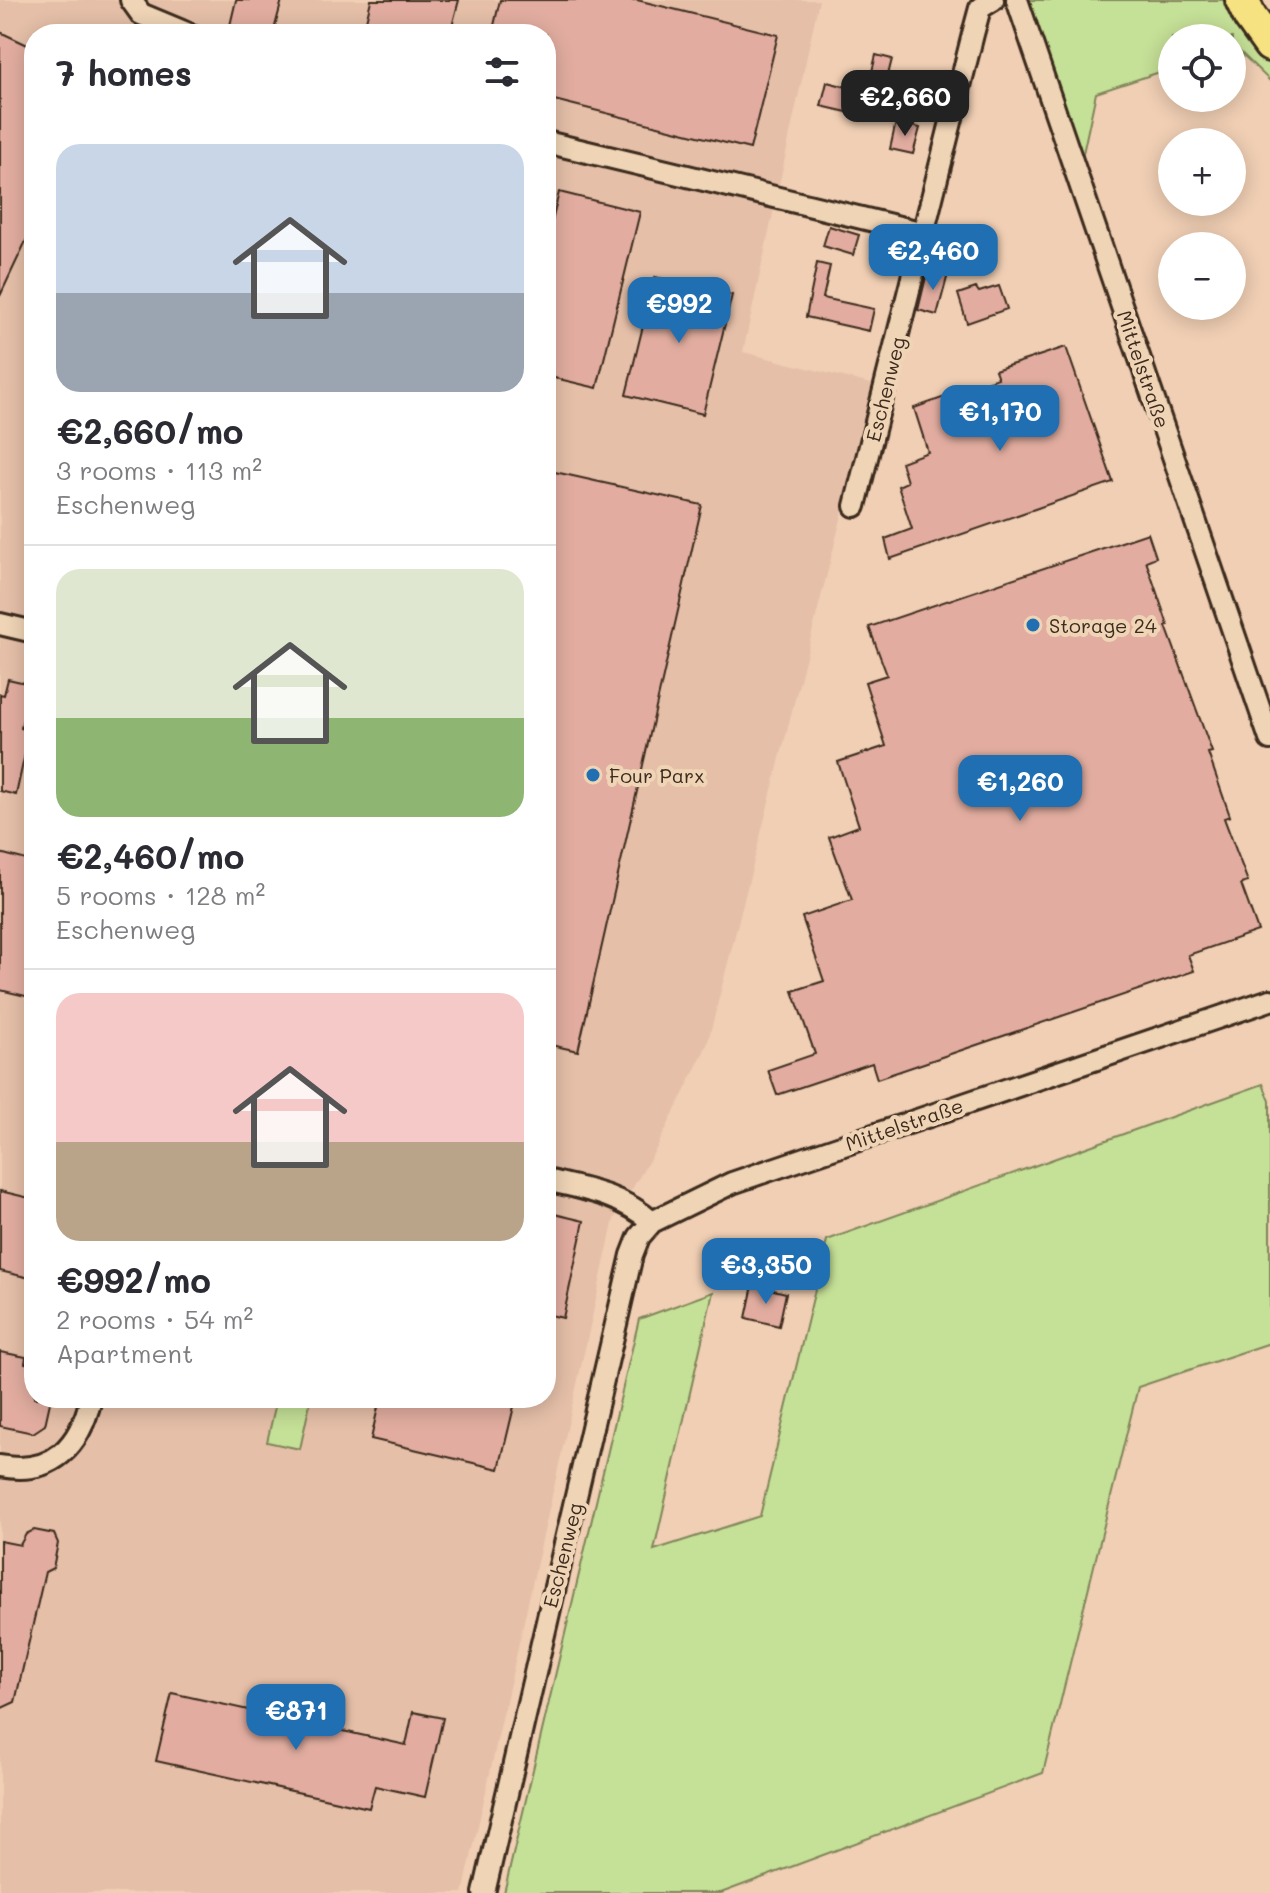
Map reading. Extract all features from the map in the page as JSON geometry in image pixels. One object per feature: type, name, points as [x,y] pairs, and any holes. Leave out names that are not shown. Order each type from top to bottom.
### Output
[{"type":"street","points":[[131,0],[141,14],[165,24]]},
{"type":"street","name":"Eschenweg","points":[[855,506],[980,8],[993,0]]},
{"type":"street","name":"Mittelstraße","points":[[1017,0],[1270,739]]},
{"type":"street","points":[[556,144],[924,233]]},
{"type":"street","points":[[0,624],[24,630]]},
{"type":"street","name":"Mittelstraße","points":[[652,1222],[732,1183],[1270,1000]]},
{"type":"street","points":[[556,1183],[609,1196],[635,1207],[652,1222]]},
{"type":"street","name":"Eschenweg","points":[[484,1893],[632,1255],[639,1237],[652,1222]]},
{"type":"street","points":[[0,1466],[26,1468],[51,1461],[68,1450],[79,1435],[88,1408]]},
{"type":"shaded area","points":[[0,0],[819,0],[743,352],[875,385],[707,1045],[657,1147],[614,1219],[463,1893],[0,1893]]},
{"type":"green space","points":[[1027,0],[1224,0],[1237,24],[1158,24],[1158,73],[1096,93],[1082,158]]},
{"type":"green space","points":[[1246,40],[1270,62],[1270,81],[1246,58]]},
{"type":"green space","points":[[1263,1084],[1270,1101],[1270,1343],[1138,1387],[1043,1773],[721,1893],[504,1893],[639,1319],[713,1292],[654,1550],[760,1516],[827,1240]]},
{"type":"green space","points":[[275,1408],[309,1408],[300,1449],[267,1442]]},
{"type":"building","points":[[236,0],[282,0],[276,24],[230,24]]},
{"type":"building","points":[[371,0],[459,0],[453,24],[365,24]]},
{"type":"building","points":[[500,0],[637,0],[778,35],[750,149],[556,100],[556,24],[494,24]]},
{"type":"building","points":[[0,32],[24,43],[24,245],[0,296]]},
{"type":"building","points":[[876,55],[892,59],[877,119],[821,106],[827,82],[867,92]]},
{"type":"building","points":[[896,122],[920,128],[913,154],[890,149]]},
{"type":"building","points":[[559,192],[640,212],[597,388],[556,378],[556,205]]},
{"type":"building","points":[[829,226],[859,235],[853,255],[823,246]]},
{"type":"building","points":[[817,263],[830,266],[823,298],[874,309],[869,331],[806,317]]},
{"type":"building","points":[[928,269],[948,274],[937,315],[918,310]]},
{"type":"building","points":[[655,277],[732,295],[703,414],[626,395]]},
{"type":"building","points":[[999,286],[1007,309],[967,323],[958,294],[976,288],[979,292]]},
{"type":"building","points":[[1066,347],[1113,482],[890,559],[885,539],[912,529],[898,486],[907,482],[901,462],[928,452],[914,408],[998,378],[995,370]]},
{"type":"building","name":"Four Parx","points":[[556,472],[702,505],[578,1051],[556,1046]]},
{"type":"building","points":[[1148,533],[1156,557],[1146,561],[1212,752],[1208,753],[1230,816],[1224,818],[1248,882],[1241,884],[1258,931],[1188,955],[1194,971],[877,1079],[872,1063],[777,1095],[768,1070],[815,1054],[793,991],[824,981],[802,917],[852,900],[829,837],[859,826],[838,762],[886,746],[865,682],[887,675],[869,627]]},
{"type":"building","points":[[8,679],[24,683],[21,728],[24,729],[24,758],[16,795],[0,791],[0,694],[4,695]]},
{"type":"building","points":[[0,853],[24,859],[24,996],[0,990]]},
{"type":"building","points":[[0,1191],[24,1197],[24,1277],[0,1271]]},
{"type":"building","points":[[556,1214],[584,1221],[563,1318],[556,1316]]},
{"type":"building","points":[[753,1285],[786,1293],[779,1326],[746,1318]]},
{"type":"building","points":[[0,1352],[24,1357],[24,1408],[49,1408],[45,1425],[33,1433],[0,1426]]},
{"type":"building","points":[[378,1408],[514,1408],[499,1469],[371,1439]]},
{"type":"building","points":[[34,1530],[54,1534],[58,1543],[53,1568],[45,1572],[15,1702],[0,1709],[0,1541],[20,1545],[26,1534]]},
{"type":"building","points":[[172,1693],[406,1745],[413,1712],[443,1718],[425,1797],[375,1786],[369,1808],[156,1761]]},
{"type":"place","name":"Storage 24","points":[[1033,625]]},
{"type":"place","name":"Four Parx","points":[[593,775]]}]
